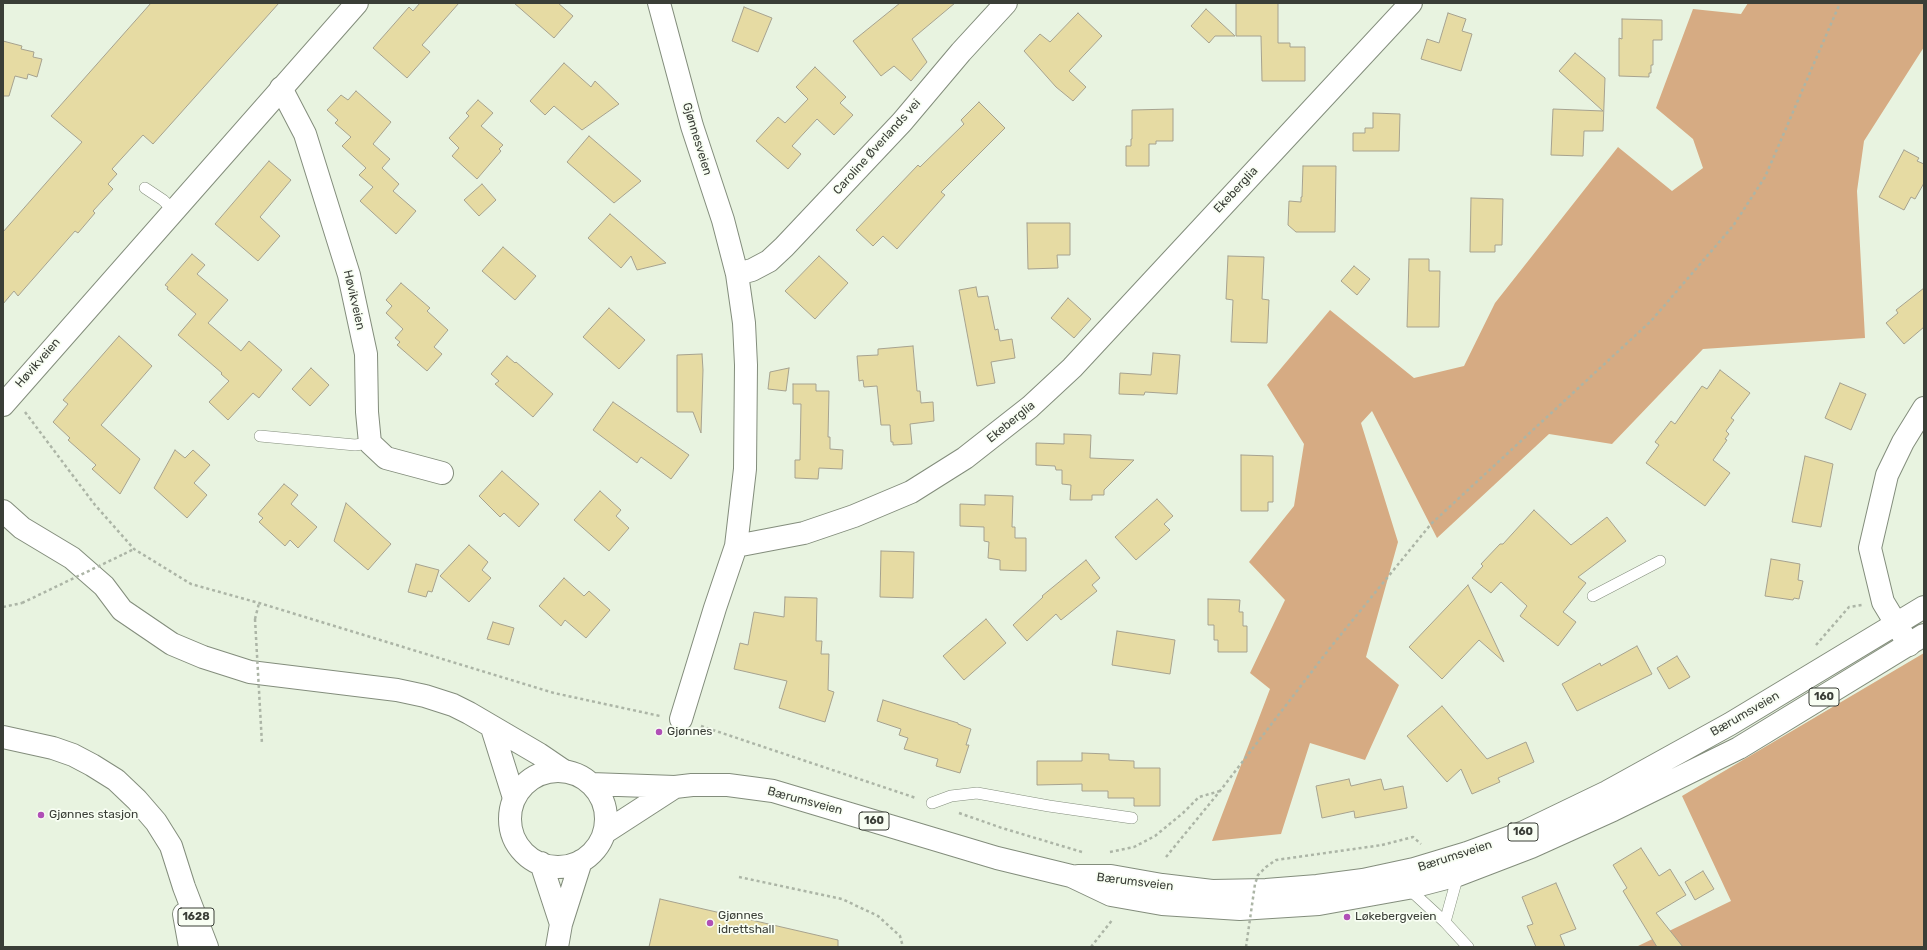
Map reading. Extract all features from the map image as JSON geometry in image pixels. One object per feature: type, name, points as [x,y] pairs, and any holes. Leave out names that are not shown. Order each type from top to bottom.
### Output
[{"type":"main road","name":"Høvikveien","points":[[13,407],[173,210],[357,3]]},
{"type":"main road","name":"Gjønnesveien","points":[[659,3],[692,126],[722,220],[737,274]]},
{"type":"main road","name":"Caroline Øverlands vei","points":[[737,274],[752,270],[769,260],[784,247],[902,122],[961,52],[1006,3]]},
{"type":"main road","name":"Ekeberglia","points":[[736,546],[804,532],[854,516],[911,492],[965,458],[1030,407],[1072,368],[1120,314],[1411,3]]},
{"type":"main road","name":"Høvikveien","points":[[281,88],[305,134],[349,275],[366,354],[367,412],[370,443]]},
{"type":"main road","points":[[681,719],[715,608],[736,546],[745,469],[746,365],[744,323],[737,274]]},
{"type":"main road","points":[[1916,640],[1896,624],[1883,602],[1870,548],[1887,475],[1903,442],[1924,408]]},
{"type":"main road","points":[[370,443],[386,458],[442,474]]},
{"type":"main road","points":[[5,516],[45,543],[72,558],[104,586],[122,610],[172,644],[203,657],[250,672],[361,685],[425,696],[453,705],[539,754],[564,771]]},
{"type":"main road","name":"Bærumsveien","points":[[1071,876],[1111,876],[1162,885],[1212,891],[1266,890],[1317,886],[1363,880],[1414,869],[1466,854],[1524,832],[1606,792],[1730,724],[1924,607]]},
{"type":"main road","name":"Bærumsveien","points":[[591,784],[674,787],[692,785],[728,785],[773,791],[997,858],[1071,876],[1111,895],[1162,904],[1240,909],[1319,904],[1408,888],[1458,874],[1538,844],[1613,810],[1739,748],[1916,640]]},
{"type":"main road","points":[[492,728],[514,798]]},
{"type":"main road","points":[[3,738],[53,748],[73,755],[116,780],[138,800],[156,822],[171,846],[184,887]]},
{"type":"main road","name":"160","points":[[564,771],[581,776],[591,784],[604,804],[606,816],[604,833],[595,849],[581,861],[561,867],[541,863],[530,858],[521,850],[512,834],[510,816],[514,798],[530,779],[546,772],[564,771]]},
{"type":"main road","name":"Bærumsveien","points":[[604,833],[674,787]]},
{"type":"main road","points":[[557,947],[561,924],[581,861]]},
{"type":"main road","points":[[541,863],[561,924]]},
{"type":"main road","name":"1628","points":[[184,887],[184,920],[190,947]]},
{"type":"main road","name":"1628","points":[[184,887],[207,947]]},
{"type":"lane","points":[[145,188],[173,210]]},
{"type":"lane","points":[[260,436],[348,445],[370,443]]},
{"type":"lane","points":[[1593,596],[1660,561]]},
{"type":"lane","points":[[932,803],[950,796],[977,793],[1049,806],[1132,818]]},
{"type":"lane","points":[[1446,922],[1458,874]]},
{"type":"lane","points":[[1408,888],[1446,922],[1468,947]]},
{"type":"path","points":[[1166,857],[1220,791],[1285,704],[1431,524],[1651,321],[1732,226],[1766,177],[1840,3]]},
{"type":"path","points":[[13,407],[134,549],[191,584],[259,603],[554,693],[638,712],[681,719],[1002,828],[1087,853]]},
{"type":"path","points":[[3,607],[22,603],[134,549]]},
{"type":"path","points":[[1815,646],[1849,607],[1883,602]]},
{"type":"path","points":[[259,603],[255,619],[262,744]]},
{"type":"path","points":[[1108,852],[1134,847],[1155,836],[1183,813],[1199,797],[1220,791]]},
{"type":"path","points":[[1246,947],[1255,884],[1258,875],[1276,860],[1382,845],[1412,837],[1421,845]]},
{"type":"path","points":[[1414,847],[1428,842]]},
{"type":"path","points":[[1255,871],[1269,872]]},
{"type":"path","points":[[739,877],[842,900],[878,916],[900,936],[903,947]]},
{"type":"path","points":[[1091,947],[1116,914]]},
{"type":"shaded area","points":[[1748,3],[1924,3],[1924,47],[1864,141],[1857,191],[1865,338],[1703,349],[1612,444],[1549,434],[1437,538],[1372,411],[1361,423],[1398,542],[1366,657],[1399,685],[1365,760],[1310,743],[1281,834],[1212,841],[1270,689],[1250,673],[1285,600],[1249,562],[1294,506],[1304,444],[1267,385],[1330,310],[1414,378],[1464,366],[1495,303],[1618,147],[1672,191],[1703,168],[1693,139],[1656,108],[1693,9],[1741,14]]},
{"type":"shaded area","points":[[1924,653],[1924,947],[1636,947],[1731,901],[1682,796]]},
{"type":"building","points":[[151,3],[279,3],[153,144],[143,135],[112,169],[117,174],[108,184],[113,189],[93,211],[95,213],[78,233],[75,231],[18,296],[14,291],[3,304],[3,232],[82,142],[51,116]]},
{"type":"building","points":[[420,3],[459,3],[422,45],[430,52],[407,78],[373,48],[409,7],[413,11]]},
{"type":"building","points":[[514,3],[558,3],[573,16],[554,38]]},
{"type":"building","points":[[900,3],[955,3],[912,39],[927,62],[911,81],[894,66],[881,76],[853,41]]},
{"type":"building","points":[[1236,3],[1278,3],[1278,43],[1290,43],[1290,47],[1305,47],[1305,81],[1262,81],[1261,36],[1236,36]]},
{"type":"building","points":[[744,7],[772,18],[758,52],[732,41]]},
{"type":"building","points":[[1206,9],[1235,36],[1215,36],[1209,43],[1191,26]]},
{"type":"building","points":[[1078,13],[1102,36],[1069,71],[1086,87],[1073,101],[1056,87],[1024,51],[1040,34],[1050,42]]},
{"type":"building","points":[[1448,13],[1466,19],[1462,31],[1472,34],[1461,71],[1421,59],[1427,39],[1439,43]]},
{"type":"building","points":[[1622,19],[1662,20],[1662,40],[1653,40],[1653,65],[1651,65],[1651,73],[1649,73],[1649,77],[1619,76],[1619,38],[1622,39]]},
{"type":"building","points":[[3,41],[22,46],[21,49],[34,52],[33,57],[42,59],[37,77],[28,74],[27,79],[15,76],[9,96],[3,96]]},
{"type":"building","points":[[1575,53],[1605,78],[1603,131],[1584,131],[1583,156],[1551,155],[1553,109],[1603,111],[1559,71]]},
{"type":"building","points":[[564,63],[591,87],[595,81],[619,104],[582,130],[554,106],[545,115],[530,101]]},
{"type":"building","points":[[815,67],[846,97],[840,103],[853,115],[834,135],[817,119],[792,146],[801,154],[788,169],[756,141],[778,117],[785,123],[808,99],[796,87]]},
{"type":"building","points":[[356,91],[391,122],[373,144],[390,159],[382,168],[399,184],[393,191],[416,211],[396,234],[360,201],[373,187],[359,175],[366,168],[342,146],[351,137],[335,123],[338,120],[327,110],[341,95],[348,100]]},
{"type":"building","points":[[478,100],[493,113],[481,126],[503,145],[499,149],[501,151],[477,179],[452,156],[459,148],[449,138],[469,116],[466,113]]},
{"type":"building","points":[[979,102],[1005,128],[941,192],[945,195],[897,249],[883,236],[873,246],[856,230],[918,165],[920,167],[964,124],[961,120]]},
{"type":"building","points":[[1173,109],[1173,141],[1156,141],[1156,144],[1149,144],[1149,166],[1126,166],[1126,146],[1131,146],[1132,139],[1132,110]]},
{"type":"building","points":[[1373,113],[1400,114],[1399,151],[1353,151],[1353,133],[1365,133],[1365,128],[1373,128]]},
{"type":"building","points":[[589,136],[641,181],[614,203],[567,162]]},
{"type":"building","points":[[1904,150],[1919,158],[1917,161],[1924,164],[1924,183],[1915,199],[1911,197],[1904,210],[1879,197]]},
{"type":"building","points":[[269,161],[291,180],[260,217],[280,236],[258,261],[215,224]]},
{"type":"building","points":[[1303,166],[1336,166],[1335,232],[1296,232],[1288,225],[1289,201],[1301,202]]},
{"type":"building","points":[[482,184],[496,200],[479,216],[464,200]]},
{"type":"building","points":[[1471,198],[1503,199],[1502,245],[1495,245],[1495,252],[1470,252]]},
{"type":"building","points":[[610,214],[666,263],[637,270],[631,256],[621,268],[588,238]]},
{"type":"building","points":[[1027,223],[1070,223],[1070,255],[1057,255],[1058,268],[1028,269]]},
{"type":"building","points":[[503,247],[536,276],[515,300],[482,271]]},
{"type":"building","points":[[192,254],[205,265],[197,274],[228,300],[208,323],[241,351],[249,341],[282,370],[259,398],[253,393],[228,420],[209,402],[229,381],[221,374],[222,373],[178,335],[196,314],[167,289],[168,287],[165,285]]},
{"type":"building","points":[[819,256],[848,283],[815,319],[785,291]]},
{"type":"building","points":[[1228,256],[1264,257],[1262,299],[1269,300],[1267,343],[1231,342],[1233,300],[1226,299]]},
{"type":"building","points":[[1409,259],[1429,259],[1429,271],[1440,271],[1439,327],[1407,327]]},
{"type":"building","points":[[1354,266],[1370,279],[1357,295],[1341,281]]},
{"type":"building","points":[[401,283],[430,308],[427,311],[448,330],[434,347],[442,354],[427,371],[397,345],[400,342],[395,338],[403,329],[386,313],[392,306],[386,300]]},
{"type":"building","points":[[976,287],[978,297],[988,296],[995,330],[998,329],[1000,341],[1012,339],[1015,358],[991,362],[995,383],[977,386],[959,290]]},
{"type":"building","points":[[1924,288],[1924,327],[1904,344],[1886,323],[1898,313],[1896,310]]},
{"type":"building","points":[[1068,298],[1091,319],[1074,338],[1051,318]]},
{"type":"building","points":[[609,308],[645,340],[619,369],[583,337]]},
{"type":"building","points":[[119,336],[152,366],[101,425],[140,459],[120,494],[92,469],[96,465],[68,440],[70,438],[53,422],[68,404],[63,400]]},
{"type":"building","points":[[913,346],[917,391],[920,391],[921,403],[933,402],[934,421],[910,424],[912,444],[893,445],[893,442],[891,442],[890,425],[881,425],[877,386],[864,387],[863,380],[859,381],[857,356],[878,355],[878,349]]},
{"type":"building","points":[[1153,353],[1180,355],[1177,394],[1145,392],[1144,395],[1119,394],[1120,373],[1151,375]]},
{"type":"building","points":[[702,354],[703,370],[701,433],[693,412],[677,412],[677,355]]},
{"type":"building","points":[[507,356],[553,394],[533,417],[495,384],[499,381],[491,374]]},
{"type":"building","points":[[311,368],[329,385],[310,406],[292,389]]},
{"type":"building","points":[[789,368],[786,391],[768,389],[770,372]]},
{"type":"building","points":[[1720,370],[1750,393],[1731,418],[1734,420],[1726,431],[1729,434],[1725,439],[1727,440],[1713,460],[1730,473],[1705,506],[1646,463],[1659,445],[1655,442],[1671,421],[1675,424],[1702,386],[1707,389]]},
{"type":"building","points":[[1840,383],[1866,394],[1851,430],[1825,418]]},
{"type":"building","points":[[793,384],[816,384],[816,391],[829,391],[828,437],[830,437],[830,449],[843,450],[842,469],[819,468],[818,479],[795,478],[795,460],[800,460],[801,404],[793,404]]},
{"type":"building","points":[[613,402],[689,455],[671,479],[641,457],[637,463],[593,430]]},
{"type":"building","points":[[1064,434],[1091,435],[1090,458],[1134,460],[1104,490],[1104,495],[1092,495],[1092,500],[1070,500],[1071,485],[1062,484],[1062,470],[1056,470],[1055,466],[1036,465],[1036,443],[1064,444]]},
{"type":"building","points":[[175,450],[185,458],[193,450],[210,465],[194,483],[207,495],[187,518],[154,488]]},
{"type":"building","points":[[1241,455],[1273,456],[1273,502],[1268,502],[1268,511],[1241,511]]},
{"type":"building","points":[[1805,456],[1833,464],[1821,527],[1792,522]]},
{"type":"building","points":[[502,471],[539,504],[519,527],[504,513],[500,517],[479,496]]},
{"type":"building","points":[[284,484],[298,495],[291,504],[317,527],[298,548],[290,540],[285,546],[259,522],[263,518],[258,514]]},
{"type":"building","points":[[600,491],[621,510],[616,516],[629,528],[609,551],[574,520]]},
{"type":"building","points":[[985,495],[1013,496],[1012,527],[1015,527],[1015,538],[1026,538],[1026,571],[1000,570],[1000,560],[988,558],[989,542],[984,541],[984,527],[960,526],[960,504],[985,505]]},
{"type":"building","points":[[1157,499],[1173,516],[1164,524],[1170,530],[1136,560],[1115,537]]},
{"type":"building","points":[[346,503],[391,544],[368,570],[334,541]]},
{"type":"building","points":[[1534,510],[1571,545],[1607,517],[1626,541],[1578,577],[1586,583],[1563,612],[1576,622],[1558,646],[1520,616],[1527,606],[1501,582],[1491,593],[1472,578],[1483,566],[1481,564],[1500,544],[1503,544]]},
{"type":"building","points":[[469,545],[488,562],[482,570],[491,578],[469,602],[440,576]]},
{"type":"building","points":[[881,551],[914,552],[913,598],[880,597]]},
{"type":"building","points":[[1771,559],[1800,564],[1798,580],[1803,581],[1799,599],[1794,598],[1793,600],[1765,596]]},
{"type":"building","points":[[1086,560],[1100,578],[1092,585],[1097,591],[1061,620],[1056,614],[1027,641],[1013,625],[1043,597],[1042,596]]},
{"type":"building","points":[[416,564],[439,570],[432,592],[428,591],[426,597],[408,592]]},
{"type":"building","points":[[564,578],[584,596],[589,591],[610,610],[586,638],[565,620],[561,626],[539,606]]},
{"type":"building","points":[[1468,585],[1504,662],[1479,640],[1442,679],[1409,647]]},
{"type":"building","points":[[785,597],[817,598],[816,641],[822,641],[821,654],[829,654],[828,690],[834,692],[825,722],[779,708],[787,681],[734,669],[740,643],[748,645],[754,612],[784,617]]},
{"type":"building","points":[[1208,599],[1240,600],[1239,612],[1243,612],[1243,626],[1247,626],[1247,652],[1218,652],[1218,640],[1214,640],[1214,625],[1208,625]]},
{"type":"building","points":[[986,619],[1006,643],[964,680],[943,656]]},
{"type":"building","points":[[493,622],[514,628],[509,645],[487,639]]},
{"type":"building","points":[[1117,631],[1175,640],[1170,674],[1112,665]]},
{"type":"building","points":[[1637,646],[1652,674],[1577,711],[1562,684],[1600,663],[1601,666]]},
{"type":"building","points":[[1677,656],[1690,677],[1669,689],[1657,668]]},
{"type":"building","points":[[883,700],[958,723],[971,729],[966,745],[969,745],[960,773],[936,766],[938,759],[904,749],[908,738],[899,735],[901,729],[877,721]]},
{"type":"building","points":[[1442,706],[1487,759],[1526,742],[1534,762],[1498,778],[1500,782],[1472,794],[1461,769],[1447,782],[1407,736]]},
{"type":"building","points":[[1082,753],[1109,754],[1109,760],[1134,761],[1134,768],[1160,768],[1160,806],[1134,806],[1134,798],[1108,798],[1108,791],[1082,791],[1082,784],[1037,785],[1037,761],[1082,761]]},
{"type":"building","points":[[1349,779],[1351,786],[1381,779],[1384,790],[1403,786],[1407,808],[1355,818],[1354,811],[1322,818],[1316,786]]},
{"type":"building","points":[[1641,848],[1659,876],[1670,869],[1686,895],[1656,913],[1683,947],[1657,947],[1623,891],[1627,888],[1613,865]]},
{"type":"building","points":[[1703,871],[1714,889],[1695,900],[1685,882]]},
{"type":"building","points":[[1556,883],[1576,929],[1560,935],[1565,947],[1536,947],[1527,926],[1533,924],[1522,897]]},
{"type":"building","name":"Gjønnes idrettshall","points":[[660,899],[838,940],[838,947],[649,947]]},
{"type":"place","name":"Gjønnes","points":[[659,732]]},
{"type":"place","name":"Gjønnes stasjon","points":[[41,815]]},
{"type":"place","name":"Løkebergveien","points":[[1347,917]]},
{"type":"place","name":"Gjønnes idrettshall","points":[[710,923]]}]
